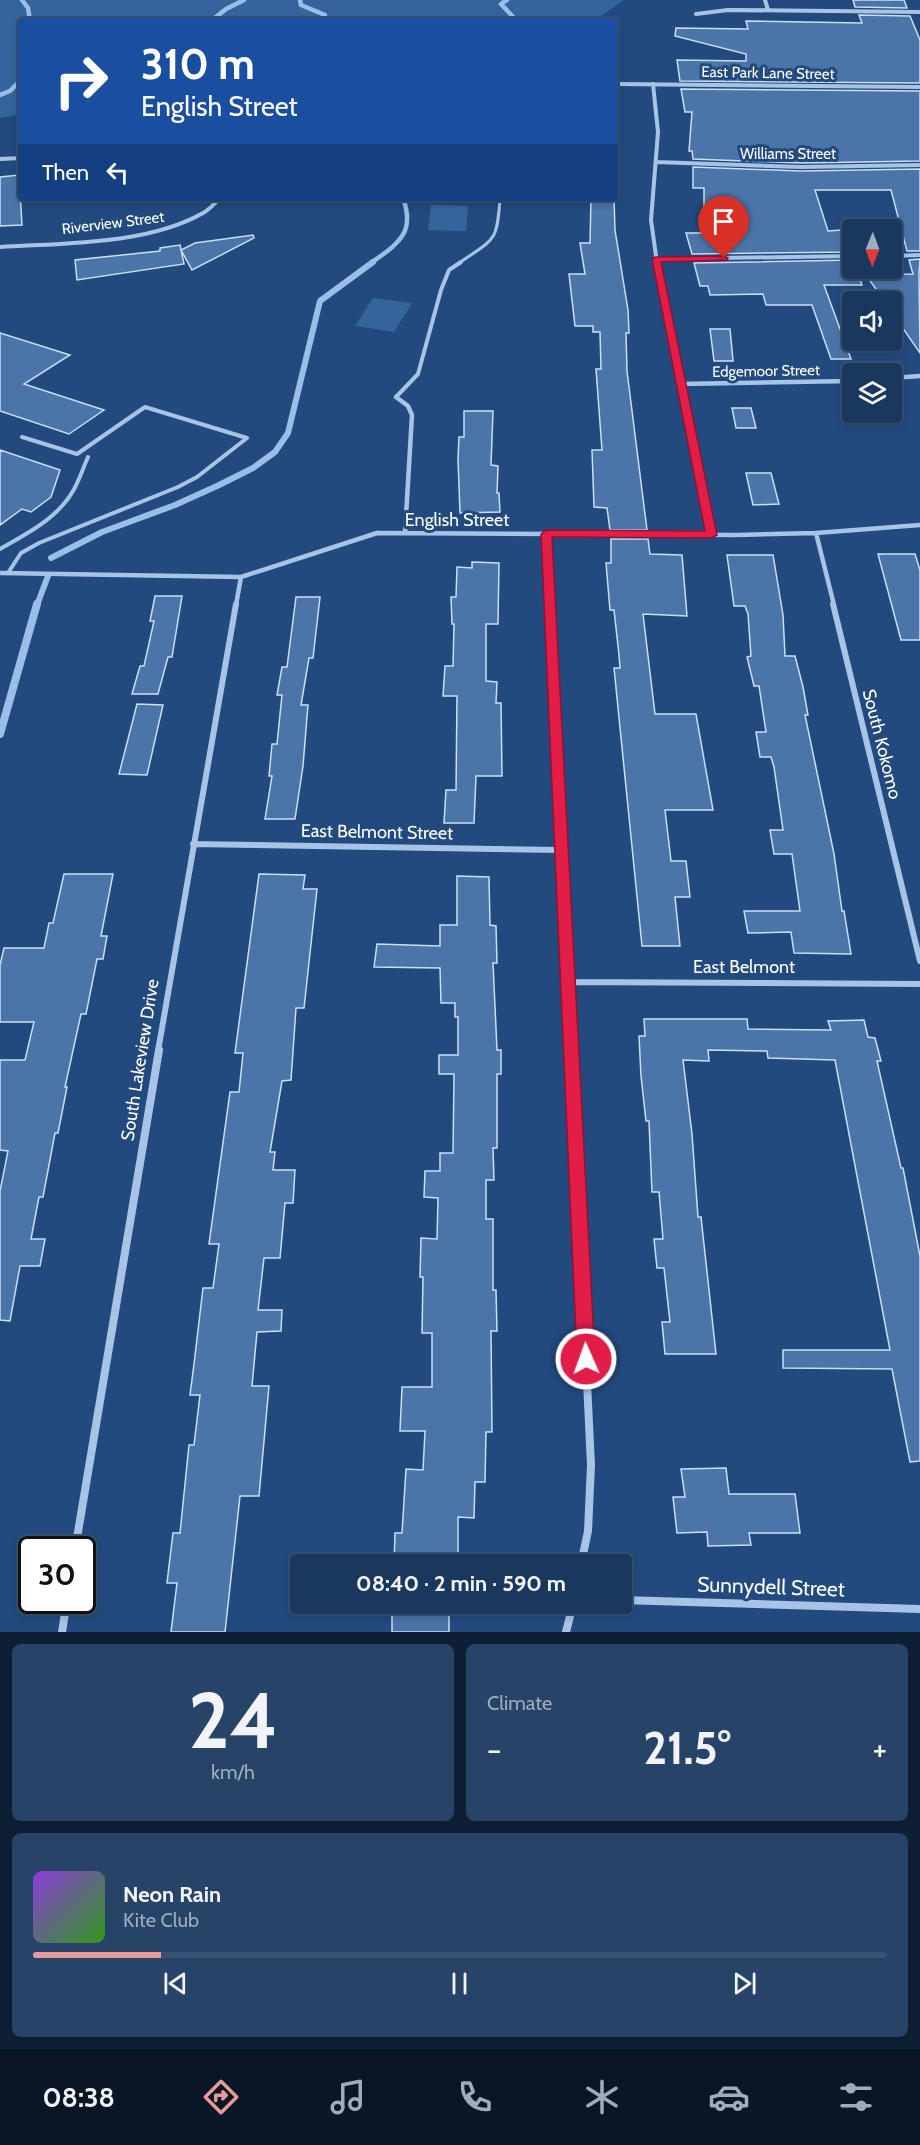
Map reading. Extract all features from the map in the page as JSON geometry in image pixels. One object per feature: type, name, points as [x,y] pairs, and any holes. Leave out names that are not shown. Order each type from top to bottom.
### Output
[{"type":"street","points":[[765,0],[768,10]]},
{"type":"street","points":[[696,14],[720,10],[920,12]]},
{"type":"street","name":"East Park Lane Street","points":[[618,84],[920,87]]},
{"type":"street","points":[[653,84],[658,112],[656,162],[650,212],[656,259],[711,535]]},
{"type":"street","points":[[0,159],[18,158]]},
{"type":"street","name":"Williams Street","points":[[656,162],[774,167],[920,165]]},
{"type":"street","name":"Riverview Street","points":[[0,247],[156,232],[201,216],[217,201]]},
{"type":"street","points":[[902,256],[920,255]]},
{"type":"street","points":[[656,259],[842,256]]},
{"type":"street","points":[[902,377],[920,376]]},
{"type":"street","name":"Edgemoor Street","points":[[681,384],[842,381]]},
{"type":"street","points":[[396,397],[408,406],[412,415],[405,533]]},
{"type":"street","name":"English Street","points":[[0,573],[241,577],[378,533],[711,535],[816,533],[920,525]]},
{"type":"street","name":"South Kokomo","points":[[816,533],[920,961]]},
{"type":"street","points":[[546,534],[591,1465],[588,1531],[583,1554]]},
{"type":"street","name":"South Lakeview Drive","points":[[77,1536],[193,844],[241,577]]},
{"type":"street","name":"East Belmont Street","points":[[193,844],[561,850]]},
{"type":"street","name":"East Belmont","points":[[567,982],[920,984]]},
{"type":"street","name":"Sunnydell Street","points":[[632,1600],[920,1609]]},
{"type":"street","points":[[62,1632],[65,1614]]},
{"type":"street","points":[[566,1632],[570,1614]]},
{"type":"lane","points":[[396,397],[418,374],[449,270],[492,240],[498,229],[500,201]]},
{"type":"lane","points":[[9,573],[21,553],[39,543],[146,502],[197,477],[247,438],[145,407],[77,454],[22,437]]},
{"type":"lane","points":[[0,549],[30,533],[47,520],[71,495],[88,457]]},
{"type":"shaded area","points":[[0,0],[624,0],[598,18],[18,18],[18,115],[0,118]]},
{"type":"shaded area","points":[[431,205],[468,206],[466,231],[428,230]]},
{"type":"shaded area","points":[[373,298],[412,303],[394,332],[355,326]]},
{"type":"building","points":[[853,0],[904,0],[907,8],[855,7]]},
{"type":"building","points":[[859,15],[910,16],[920,40],[920,83],[680,81],[677,60],[746,61],[746,54],[675,36],[676,28],[748,29],[746,21],[862,23]]},
{"type":"building","points":[[681,89],[920,91],[920,161],[801,163],[693,159],[692,151],[689,151],[692,112],[685,112]]},
{"type":"building","points":[[693,167],[801,171],[920,169],[920,251],[907,251],[902,232],[902,219],[899,219],[891,190],[815,190],[828,231],[842,230],[842,252],[692,254],[686,233],[704,233],[704,188],[693,188]]},
{"type":"building","points":[[18,175],[18,201],[21,201],[22,225],[0,226],[0,177]]},
{"type":"building","points":[[591,201],[614,201],[615,230],[628,310],[627,371],[647,530],[610,530],[607,508],[594,507],[592,450],[602,450],[596,369],[601,369],[600,332],[593,332],[593,326],[575,326],[569,274],[585,274],[580,243],[590,243]]},
{"type":"building","points":[[253,235],[254,238],[192,270],[181,250],[195,243]]},
{"type":"building","points":[[180,245],[184,264],[77,280],[75,260],[160,251],[160,248]]},
{"type":"building","points":[[920,259],[920,353],[902,327],[902,291],[877,291],[869,279],[902,279],[902,274],[913,274],[909,260]]},
{"type":"building","points":[[842,260],[842,279],[860,279],[862,285],[824,285],[842,334],[842,351],[848,351],[851,359],[831,359],[812,305],[766,305],[763,294],[710,295],[708,286],[700,286],[694,263]]},
{"type":"building","points":[[710,329],[730,329],[733,361],[714,361]]},
{"type":"building","points":[[0,333],[70,355],[24,384],[104,410],[69,434],[0,411]]},
{"type":"building","points":[[732,408],[751,408],[756,428],[736,428]]},
{"type":"building","points":[[464,411],[493,411],[491,465],[498,466],[497,493],[499,493],[500,512],[460,513],[458,459],[459,437],[464,437]]},
{"type":"building","points":[[0,450],[60,470],[51,497],[31,512],[22,509],[0,525]]},
{"type":"building","points":[[746,473],[771,473],[779,504],[753,505]]},
{"type":"building","points":[[611,539],[648,539],[650,554],[682,555],[687,616],[643,614],[655,714],[696,714],[713,810],[665,810],[671,861],[686,861],[690,897],[675,897],[680,946],[642,946],[614,668],[620,668],[619,655],[614,610],[610,610],[606,563],[611,563]]},
{"type":"building","points":[[878,554],[915,554],[920,570],[920,640],[901,640]]},
{"type":"building","points":[[727,555],[773,555],[783,615],[785,656],[795,656],[803,687],[808,715],[805,715],[834,854],[851,954],[794,953],[791,932],[748,933],[744,911],[800,911],[792,854],[774,854],[770,830],[783,830],[774,767],[771,757],[760,757],[756,732],[766,732],[759,686],[754,686],[747,657],[751,656],[748,614],[745,606],[734,606]]},
{"type":"building","points":[[472,562],[499,563],[498,624],[486,624],[486,681],[497,682],[496,703],[501,703],[502,776],[476,776],[474,823],[444,823],[446,790],[456,790],[457,696],[443,696],[445,666],[453,666],[454,624],[452,624],[451,597],[456,597],[457,567],[472,568]]},
{"type":"building","points":[[155,596],[182,596],[172,657],[168,657],[158,694],[132,694],[140,666],[144,666],[154,621],[150,621]]},
{"type":"building","points":[[296,597],[320,597],[313,658],[309,658],[301,705],[308,705],[303,766],[295,819],[265,819],[272,776],[269,776],[272,744],[277,744],[282,695],[277,695],[282,667],[287,667]]},
{"type":"building","points":[[137,704],[163,705],[147,775],[119,774]]},
{"type":"building","points":[[64,874],[113,874],[101,936],[107,936],[103,959],[97,959],[86,1014],[81,1014],[65,1087],[67,1087],[58,1133],[55,1133],[43,1197],[39,1197],[31,1239],[45,1239],[40,1266],[20,1266],[10,1321],[0,1320],[0,1191],[8,1151],[0,1150],[0,1060],[25,1060],[34,1022],[0,1022],[0,965],[4,948],[44,948],[49,923],[53,923]]},
{"type":"building","points":[[259,874],[305,875],[303,889],[317,889],[304,1008],[296,1008],[291,1080],[282,1081],[270,1152],[275,1152],[273,1170],[295,1170],[293,1203],[285,1203],[280,1258],[264,1258],[258,1310],[282,1310],[281,1331],[257,1332],[252,1386],[269,1386],[259,1496],[240,1496],[225,1632],[171,1632],[177,1583],[167,1583],[173,1533],[180,1533],[189,1445],[194,1445],[200,1395],[190,1395],[203,1288],[213,1288],[219,1244],[209,1244],[230,1092],[239,1092],[243,1053],[235,1053]]},
{"type":"building","points":[[457,876],[489,877],[490,925],[496,926],[497,963],[493,963],[497,1050],[501,1050],[501,1074],[497,1074],[497,1148],[493,1148],[494,1180],[486,1180],[486,1219],[493,1219],[493,1290],[496,1290],[497,1331],[491,1331],[492,1432],[486,1432],[485,1482],[475,1482],[474,1518],[458,1517],[458,1554],[394,1554],[395,1533],[402,1533],[406,1469],[423,1470],[425,1431],[400,1431],[402,1387],[432,1387],[432,1333],[422,1333],[421,1238],[437,1239],[438,1198],[424,1197],[425,1171],[440,1171],[440,1153],[453,1153],[454,1074],[439,1074],[439,1055],[458,1055],[458,1017],[455,1017],[455,1003],[441,1003],[440,968],[374,967],[377,944],[440,946],[440,925],[457,925]]},
{"type":"building","points":[[644,1019],[747,1019],[748,1029],[831,1030],[828,1021],[864,1020],[868,1037],[875,1038],[881,1061],[877,1061],[901,1168],[903,1168],[920,1256],[920,1461],[910,1462],[892,1369],[783,1368],[783,1350],[890,1350],[835,1060],[768,1058],[767,1051],[708,1050],[709,1061],[683,1060],[692,1134],[698,1217],[701,1217],[716,1354],[665,1354],[662,1322],[670,1322],[664,1268],[657,1268],[654,1239],[663,1239],[659,1192],[652,1192],[649,1121],[646,1121],[641,1076],[639,1036],[645,1036]]},
{"type":"building","points":[[726,1468],[729,1494],[795,1494],[800,1533],[749,1533],[751,1545],[708,1546],[707,1532],[677,1533],[673,1497],[685,1497],[681,1469]]},
{"type":"building","points":[[392,1614],[449,1614],[449,1632],[392,1632]]},
{"type":"waterway","points":[[22,0],[28,8],[30,18]]},
{"type":"waterway","points":[[215,18],[244,0]]},
{"type":"waterway","points":[[300,0],[301,5],[325,15],[324,18]]},
{"type":"waterway","points":[[507,0],[501,4],[514,18]]},
{"type":"waterway","points":[[0,95],[10,91],[18,83]]},
{"type":"waterway","points":[[371,263],[402,237],[407,221],[404,201]]},
{"type":"waterway","points":[[51,558],[102,532],[175,505],[217,486],[253,468],[275,452],[288,433],[320,301],[373,262]]},
{"type":"waterway","points":[[37,605],[48,576]]},
{"type":"waterway","points":[[0,734],[37,604]]},
{"type":"route","points":[[586,1359],[546,534],[711,535],[656,259],[724,258]]}]
